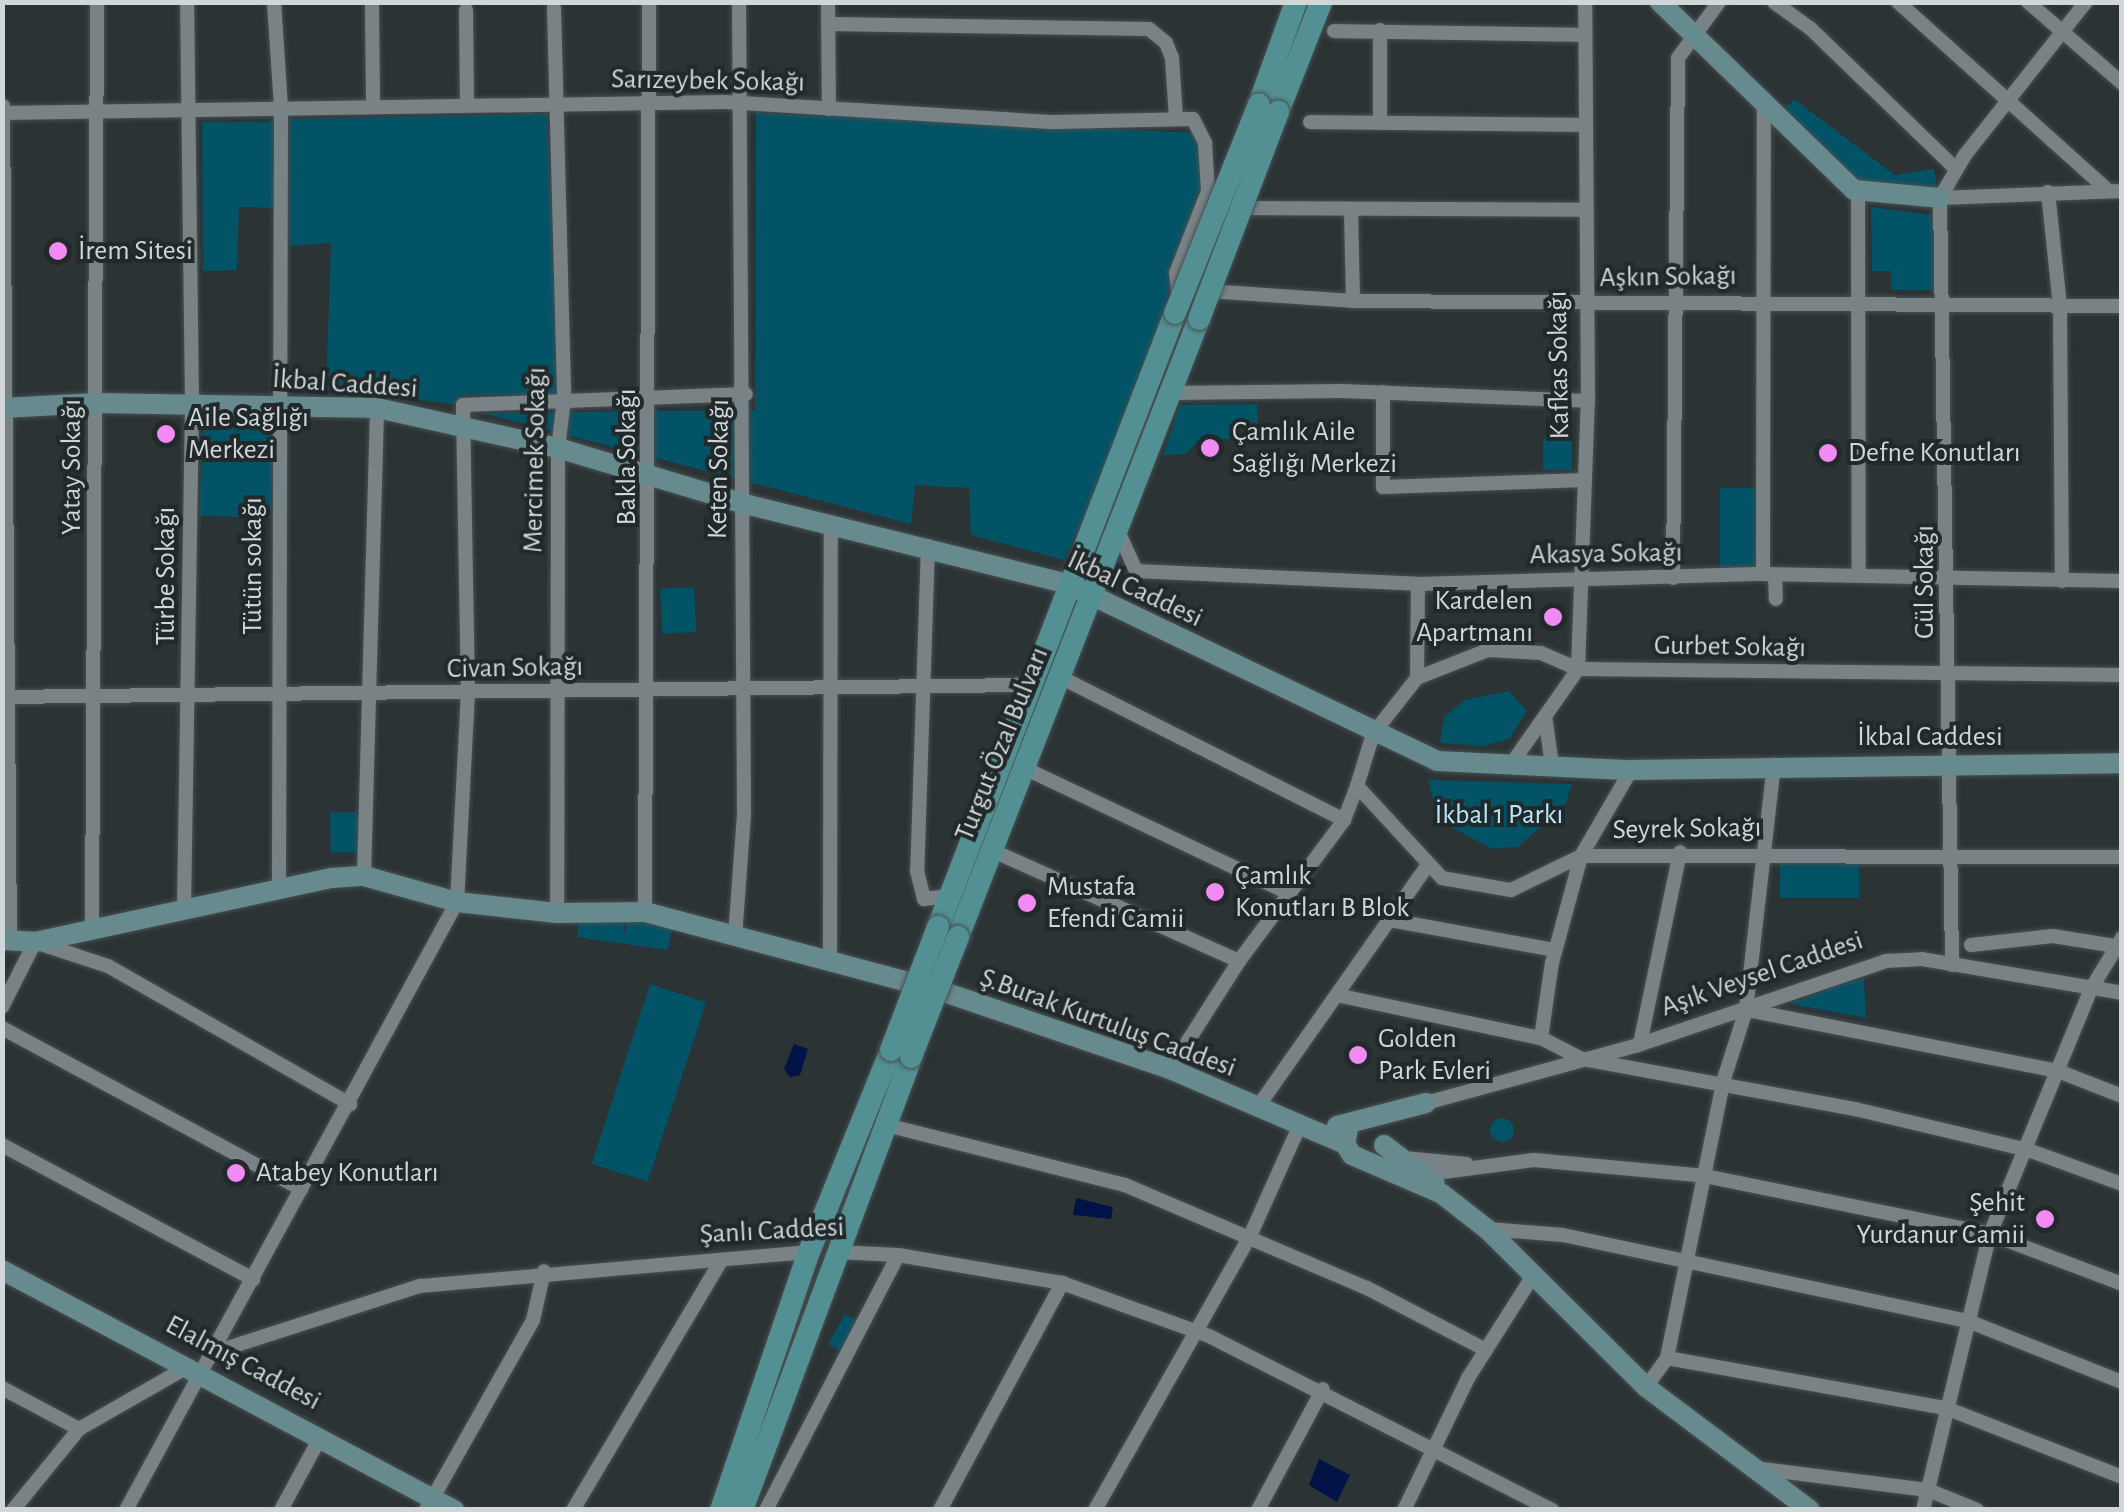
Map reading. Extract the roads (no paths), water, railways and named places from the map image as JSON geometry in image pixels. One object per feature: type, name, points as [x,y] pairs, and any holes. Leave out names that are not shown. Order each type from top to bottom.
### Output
[{"type":"main road","name":"Turgut Özal Bulvarı","points":[[721,1510],[809,1252],[900,1054],[948,932],[991,850],[1094,599],[1199,320],[1268,108],[1296,2]]},
{"type":"main road","name":"Turgut Özal Bulvarı","points":[[948,932],[948,896],[1176,313],[1268,108],[1321,2]]},
{"type":"main road","name":"Turgut Özal Bulvarı","points":[[742,1510],[886,1125],[900,1054]]},
{"type":"street","name":"Yatay Sokağı","points":[[92,930],[98,695],[93,116],[97,2]]},
{"type":"street","name":"Türbe Sokağı","points":[[184,909],[192,404],[185,110],[187,2]]},
{"type":"street","name":"Tütün sokağı","points":[[274,2],[281,108],[277,695],[280,890]]},
{"type":"street","name":"Bakla Sokağı","points":[[646,912],[652,396],[649,2]]},
{"type":"street","name":"Keten Sokağı","points":[[735,937],[744,814],[741,503],[746,394],[739,2]]},
{"type":"street","points":[[828,2],[829,109]]},
{"type":"street","name":"Kafkas Sokağı","points":[[1578,669],[1588,401],[1582,210],[1585,2]]},
{"type":"street","points":[[1660,2],[1858,190],[1940,198],[2115,191]]},
{"type":"street","points":[[1672,578],[1672,301],[1678,58],[1719,2]]},
{"type":"street","points":[[1774,2],[1811,29],[1956,169]]},
{"type":"street","points":[[1898,2],[2115,191]]},
{"type":"street","points":[[2028,2],[2122,83]]},
{"type":"street","points":[[1940,198],[1956,169],[2086,2]]},
{"type":"street","points":[[372,6],[373,105]]},
{"type":"street","name":"Mercimek Sokağı","points":[[554,8],[564,400],[558,448],[558,913]]},
{"type":"street","points":[[466,10],[466,104]]},
{"type":"street","points":[[828,24],[1149,30],[1166,42],[1172,58],[1176,120],[1193,119],[1205,144],[1208,190],[1202,207],[1582,210]]},
{"type":"street","points":[[1380,30],[1380,120]]},
{"type":"street","points":[[1334,32],[1583,34]]},
{"type":"street","name":"Sarızeybek Sokağı","points":[[2,113],[93,116],[373,105],[742,103],[1054,122],[1176,120]]},
{"type":"street","points":[[1764,103],[1769,575],[1776,600]]},
{"type":"street","points":[[2,106],[6,940],[35,942],[108,966],[350,1104]]},
{"type":"street","points":[[1310,122],[1583,124]]},
{"type":"street","points":[[1858,190],[1859,574]]},
{"type":"street","points":[[2048,192],[2060,306],[2062,581]]},
{"type":"street","name":"Gül Sokağı","points":[[1940,198],[1946,304],[1950,764],[1955,852],[1952,965]]},
{"type":"street","name":"Aşkın Sokağı","points":[[1202,207],[1174,282],[1178,290],[1354,300],[1584,304],[1764,300],[2122,306]]},
{"type":"street","points":[[1352,210],[1354,300]]},
{"type":"street","points":[[1383,392],[1383,487],[1585,480]]},
{"type":"street","points":[[1169,393],[1383,392],[1588,401]]},
{"type":"street","points":[[213,1352],[457,902],[468,694],[462,415],[564,400],[746,394]]},
{"type":"street","name":"İkbal Caddesi","points":[[4,408],[192,404],[376,408],[462,415],[741,503],[928,546],[1068,584],[1373,734],[1437,761],[1631,770],[2122,763]]},
{"type":"street","points":[[35,942],[184,909],[364,876],[376,408]]},
{"type":"street","points":[[830,959],[832,524]]},
{"type":"street","name":"Akasya Sokağı","points":[[1118,531],[1136,571],[1418,584],[1859,574],[1950,582],[2122,581]]},
{"type":"street","points":[[928,546],[917,871],[924,900],[948,896]]},
{"type":"street","points":[[1170,1069],[1239,961],[1344,820],[1373,734],[1417,678],[1418,584]]},
{"type":"street","name":"Gurbet Sokağı","points":[[1417,678],[1488,650],[1541,652],[1578,669],[2122,676]]},
{"type":"street","points":[[1512,764],[1578,669]]},
{"type":"street","points":[[1062,678],[1344,820]]},
{"type":"street","name":"Civan Sokağı","points":[[5,697],[190,691],[368,698],[1030,685]]},
{"type":"street","points":[[1545,716],[1552,766]]},
{"type":"street","points":[[1646,1387],[1667,1358],[1723,1082],[1746,1010],[1774,765]]},
{"type":"street","points":[[1024,768],[1290,894]]},
{"type":"street","points":[[1541,1038],[1556,950],[1582,856],[1631,770]]},
{"type":"street","name":"Seyrek Sokağı","points":[[1358,786],[1426,866],[1442,878],[1511,890],[1582,856],[1955,852],[2122,857]]},
{"type":"street","points":[[991,850],[1239,961]]},
{"type":"street","points":[[1640,1044],[1680,852]]},
{"type":"street","points":[[1257,1108],[1341,996],[1426,866]]},
{"type":"street","name":"Ş.Burak Kurtuluş Caddesi","points":[[364,876],[457,902],[558,913],[646,912],[703,933],[830,959],[942,992],[1170,1069],[1305,1127],[1347,1134],[1365,1158],[1395,1165]]},
{"type":"street","points":[[1390,920],[1556,950]]},
{"type":"street","points":[[1923,1510],[1990,1234],[2028,1150],[2090,989],[2120,943],[2053,936],[1971,945]]},
{"type":"street","points":[[2,1008],[35,942]]},
{"type":"street","name":"Aşık Veysel Caddesi","points":[[1365,1158],[1379,1132],[1426,1103],[1640,1044],[1886,960],[1952,965],[2122,993]]},
{"type":"street","points":[[2090,989],[2122,1001]]},
{"type":"street","points":[[1341,996],[1541,1038],[1582,1059],[1723,1082],[2028,1150],[2122,1184]]},
{"type":"street","points":[[1746,1010],[2058,1070],[2122,1096]]},
{"type":"street","points":[[2,1028],[302,1189]]},
{"type":"street","points":[[886,1125],[1126,1186],[1250,1236],[1486,1350]]},
{"type":"street","points":[[1095,1510],[1192,1330],[1250,1236],[1305,1127]]},
{"type":"street","points":[[1347,1134],[1379,1132],[1395,1165],[1442,1194],[1487,1229],[1646,1387],[1810,1510]]},
{"type":"street","points":[[2,1145],[253,1279]]},
{"type":"street","points":[[1395,1165],[1483,1165],[1534,1160],[1704,1176],[1990,1234],[2122,1284]]},
{"type":"street","points":[[1395,1165],[1429,1176],[1483,1165]]},
{"type":"street","points":[[1429,1176],[1442,1194]]},
{"type":"street","points":[[1487,1229],[1563,1235],[1968,1321],[2122,1382]]},
{"type":"street","name":"Şanlı Caddesi","points":[[13,1510],[78,1429],[196,1368],[213,1352],[420,1286],[544,1271],[836,1252],[898,1255],[1062,1283],[1192,1330],[1323,1390],[1552,1510]]},
{"type":"street","points":[[766,1510],[898,1255]]},
{"type":"street","points":[[574,1510],[720,1262]]},
{"type":"street","name":"Elalmış Caddesi","points":[[2,1270],[321,1436],[429,1504],[454,1510]]},
{"type":"street","points":[[429,1504],[533,1320],[544,1271]]},
{"type":"street","points":[[1404,1510],[1486,1350],[1532,1276]]},
{"type":"street","points":[[940,1510],[1062,1283]]},
{"type":"street","points":[[1667,1358],[1946,1408],[2122,1477]]},
{"type":"street","points":[[126,1510],[196,1368]]},
{"type":"street","points":[[2,1388],[78,1429]]},
{"type":"street","points":[[1258,1510],[1323,1390]]},
{"type":"street","points":[[281,1510],[321,1436]]},
{"type":"street","points":[[1753,1468],[1928,1490],[1977,1510]]},
{"type":"place","name":"İrem Sitesi","points":[[58,251]]},
{"type":"place","name":"Aile Sağlığı Merkezi","points":[[166,434]]},
{"type":"place","name":"Çamlık Aile Sağlığı Merkezi","points":[[1210,448]]},
{"type":"place","name":"Defne Konutları","points":[[1828,453]]},
{"type":"place","name":"Kardelen Apartmanı","points":[[1553,617]]},
{"type":"place","name":"Çamlık Konutları B Blok","points":[[1215,892]]},
{"type":"place","name":"Mustafa Efendi Camii","points":[[1027,903]]},
{"type":"place","name":"Golden Park Evleri","points":[[1358,1055]]},
{"type":"place","name":"Atabey Konutları","points":[[236,1173]]},
{"type":"place","name":"Şehit Yurdanur Camii","points":[[2045,1219]]},
{"type":"park label","name":"İkbal 1 Parkı","points":[[1499,815]]}]
